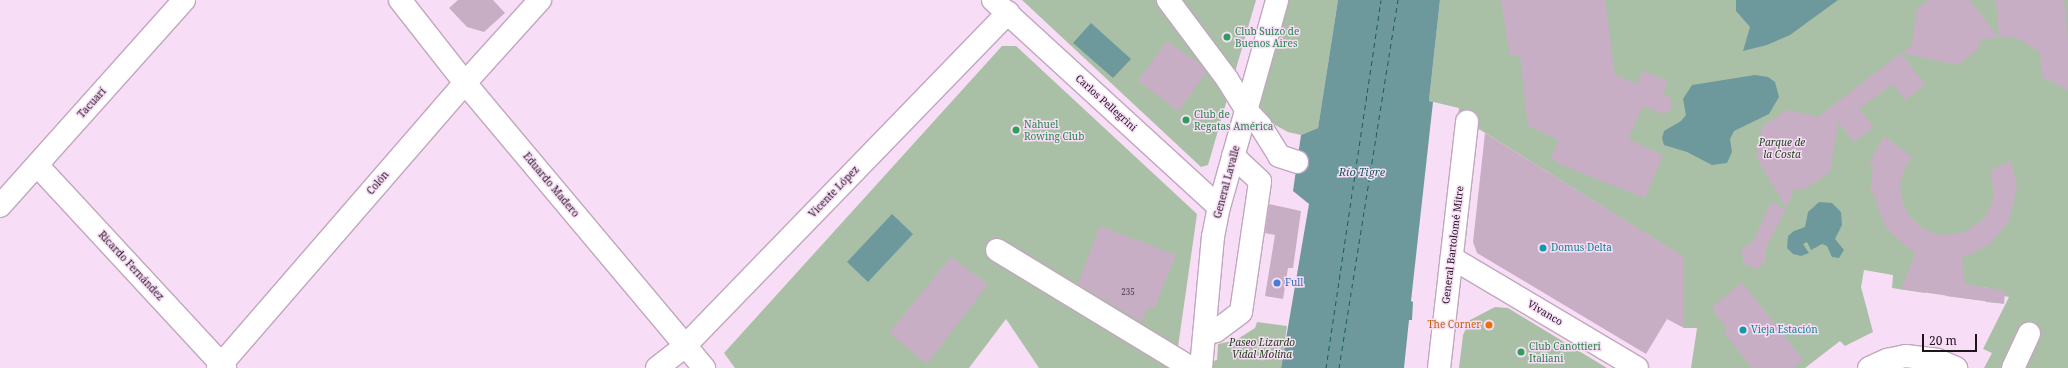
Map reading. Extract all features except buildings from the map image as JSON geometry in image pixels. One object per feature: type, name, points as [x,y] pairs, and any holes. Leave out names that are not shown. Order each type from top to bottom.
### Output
[{"type":"street","name":"Tacuarí","points":[[0,206],[184,0]]},
{"type":"street","name":"Eduardo Madero","points":[[400,0],[465,82],[704,368]]},
{"type":"street","name":"Colón","points":[[221,367],[465,82],[540,0]]},
{"type":"street","points":[[1168,0],[1227,79],[1246,110],[1260,125],[1279,156],[1297,162]]},
{"type":"street","name":"General Lavalle","points":[[1201,368],[1213,237],[1219,207],[1277,0]]},
{"type":"street","name":"Carlos Pellegrini","points":[[1001,6],[1219,207]]},
{"type":"street","name":"Vicente López","points":[[657,368],[686,345],[1001,6]]},
{"type":"street","name":"General Bartolomé Mitre","points":[[1439,368],[1467,122]]},
{"type":"street","points":[[1204,334],[1216,331],[1241,312],[1260,181],[1233,156]]},
{"type":"street","name":"Ricardo Fernández","points":[[37,165],[221,367]]},
{"type":"street","points":[[997,250],[1191,368]]},
{"type":"street","name":"Vivanco","points":[[1452,258],[1637,368]]},
{"type":"street","points":[[2013,368],[2029,333]]},
{"type":"street","points":[[1869,368],[1887,360],[1906,356],[1933,358],[1956,368]]},
{"type":"green space","name":"Club de Regatas América","points":[[1022,0],[1256,0],[1208,165],[1201,167]]},
{"type":"green space","points":[[1287,0],[1338,0],[1318,128],[1301,135],[1288,132],[1257,115]]},
{"type":"green space","name":"Parque de la Costa","points":[[1440,0],[2068,0],[2068,368],[1984,368],[1992,353],[1983,349],[2009,297],[1999,295],[1998,303],[1986,302],[1988,288],[1979,287],[1977,300],[1946,296],[1947,290],[1925,287],[1925,293],[1892,288],[1893,275],[1864,270],[1861,287],[1873,332],[1845,346],[1840,341],[1805,368],[1691,368],[1697,328],[1684,328],[1683,257],[1458,116],[1459,108],[1429,101]]},
{"type":"green space","name":"Nahuel Rowing Club","points":[[1002,46],[1016,46],[1197,214],[1175,368],[1039,368],[1006,319],[969,368],[735,368],[724,353]]},
{"type":"green space","name":"Club Canottieri Italiani","points":[[1495,307],[1508,308],[1607,368],[1459,368],[1463,335],[1470,320]]},
{"type":"green space","name":"Paseo Lizardo Vidal Molina","points":[[1257,322],[1287,326],[1281,368],[1210,368],[1210,362],[1217,360],[1218,344],[1236,340],[1255,328]]},
{"type":"water","name":"Río Tigre","points":[[1338,0],[1440,0],[1429,101],[1433,102],[1411,301],[1413,302],[1412,320],[1409,320],[1404,368],[1281,368],[1309,204],[1293,191],[1301,135],[1318,128]]},
{"type":"water","points":[[1736,0],[1838,0],[1790,35],[1767,45],[1743,51],[1750,27],[1736,11]]},
{"type":"water","points":[[1091,23],[1131,59],[1113,78],[1073,43]]},
{"type":"water","points":[[1755,75],[1768,77],[1775,82],[1779,97],[1769,114],[1734,131],[1730,139],[1732,152],[1727,163],[1712,165],[1687,152],[1664,145],[1662,138],[1664,131],[1681,121],[1686,115],[1683,99],[1692,85]]},
{"type":"water","points":[[1819,202],[1832,203],[1841,212],[1842,225],[1835,239],[1844,250],[1839,258],[1832,257],[1827,246],[1822,244],[1811,250],[1807,242],[1803,244],[1809,253],[1801,256],[1793,254],[1787,248],[1788,236],[1794,231],[1805,227],[1808,212]]},
{"type":"water","points":[[892,214],[913,234],[868,282],[847,262]]},
{"type":"ferry route","points":[[1326,368],[1381,0]]},
{"type":"ferry route","points":[[1339,368],[1398,0]]},
{"type":"place","name":"Club Suizo de Buenos Aires","points":[[1227,37]]},
{"type":"place","name":"Club de Regatas América","points":[[1186,120]]},
{"type":"place","name":"Nahuel Rowing Club","points":[[1016,130]]},
{"type":"place","name":"Domus Delta","points":[[1543,248]]},
{"type":"place","name":"Full","points":[[1277,283]]},
{"type":"place","name":"The Corner","points":[[1489,325]]},
{"type":"place","name":"Vieja Estación","points":[[1743,330]]},
{"type":"place","name":"Club Canottieri Italiani","points":[[1521,352]]}]
